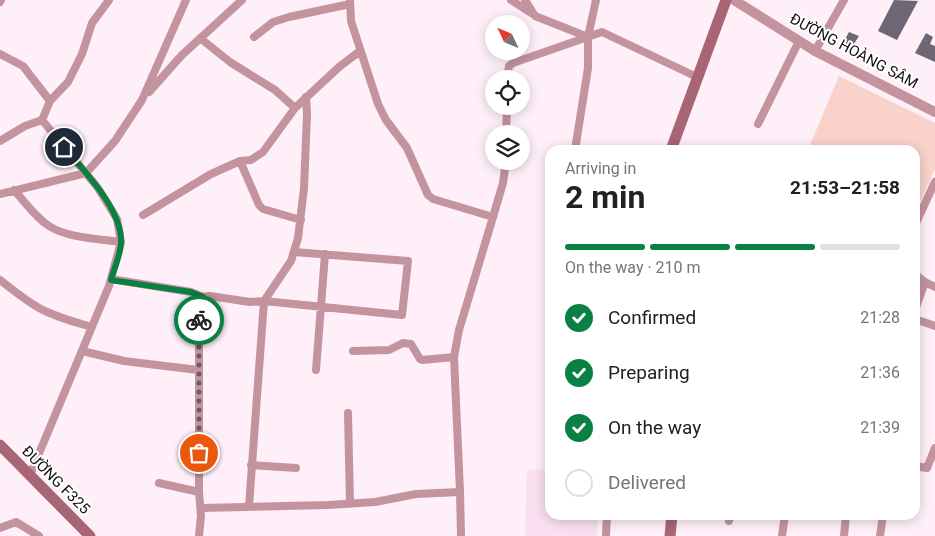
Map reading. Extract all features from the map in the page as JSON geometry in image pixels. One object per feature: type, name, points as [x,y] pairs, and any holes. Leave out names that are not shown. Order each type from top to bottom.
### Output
[{"type":"main road","points":[[673,145],[726,0]]},
{"type":"main road","name":"ĐƯỜNG F325","points":[[0,446],[90,536]]},
{"type":"main road","points":[[670,536],[672,520]]},
{"type":"street","points":[[0,141],[25,126],[42,120],[50,101],[68,82],[82,54],[92,23],[109,0]]},
{"type":"street","points":[[142,100],[186,0]]},
{"type":"street","points":[[0,194],[86,173],[114,141],[142,100],[200,38],[242,0]]},
{"type":"street","points":[[511,0],[535,16],[588,36]]},
{"type":"street","points":[[525,0],[535,16]]},
{"type":"street","points":[[576,145],[588,68],[588,36],[596,0]]},
{"type":"street","name":"ĐƯỜNG HOÀNG SÂM","points":[[734,0],[815,51],[935,112]]},
{"type":"street","points":[[815,51],[844,0]]},
{"type":"street","points":[[254,37],[273,22],[350,2],[351,21],[378,104],[386,120],[407,148],[428,195],[433,199],[493,217]]},
{"type":"street","points":[[508,70],[509,66],[513,63],[598,32],[605,33],[698,77]]},
{"type":"street","points":[[200,38],[230,62],[275,90],[295,108]]},
{"type":"street","points":[[758,124],[799,41]]},
{"type":"street","points":[[144,215],[210,174],[240,161],[250,160],[262,152],[295,108],[339,67],[360,51]]},
{"type":"street","points":[[0,54],[23,66],[50,101]]},
{"type":"street","points":[[249,506],[264,301],[291,260],[298,238],[304,188],[306,97]]},
{"type":"street","points":[[30,475],[111,280],[121,242],[117,219],[98,188],[42,120]]},
{"type":"street","points":[[240,161],[255,197],[263,209],[301,220]]},
{"type":"street","points":[[461,536],[454,357],[459,330],[503,183],[505,170]]},
{"type":"street","points":[[920,214],[935,182]]},
{"type":"street","points":[[14,190],[50,227],[65,233],[121,242]]},
{"type":"street","points":[[111,280],[191,292],[203,297],[210,296],[250,302],[264,301],[402,315],[408,261],[294,252]]},
{"type":"street","points":[[316,370],[325,254]]},
{"type":"street","points":[[920,278],[935,286]]},
{"type":"street","points":[[0,280],[22,298],[40,308],[62,318],[92,327]]},
{"type":"street","points":[[920,296],[925,282]]},
{"type":"street","points":[[199,536],[201,512],[199,492],[199,303],[203,297]]},
{"type":"street","points":[[920,321],[935,326]]},
{"type":"street","points":[[353,351],[388,350],[403,343],[414,346],[422,360],[454,357]]},
{"type":"street","points":[[82,351],[124,360],[198,370]]},
{"type":"street","points":[[348,413],[350,504]]},
{"type":"street","points":[[920,467],[927,468],[935,448]]},
{"type":"street","points":[[251,466],[296,468]]},
{"type":"street","points":[[159,483],[199,492]]},
{"type":"street","points":[[201,512],[249,506],[350,504],[375,502],[416,494],[460,492]]},
{"type":"street","points":[[606,520],[606,536]]},
{"type":"street","points":[[782,536],[784,520]]},
{"type":"street","points":[[844,536],[846,520]]},
{"type":"street","points":[[880,536],[882,520]]},
{"type":"street","points":[[0,528],[16,522],[39,536]]},
{"type":"shaded area","points":[[839,76],[935,123],[935,169],[920,202],[920,145],[810,145]]},
{"type":"shaded area","points":[[545,469],[545,520],[598,520],[597,536],[525,536],[527,470]]},
{"type":"building","points":[[894,0],[918,1],[897,40],[878,31]]},
{"type":"building","points":[[849,32],[859,36],[850,50],[842,45]]},
{"type":"building","points":[[926,33],[933,37],[930,44],[935,46],[935,62],[915,53]]},
{"type":"way so far","points":[[199,320],[199,453]]},
{"type":"route","points":[[64,147],[98,188],[117,219],[121,242],[111,280],[191,292],[203,297],[199,303],[199,320]]}]
